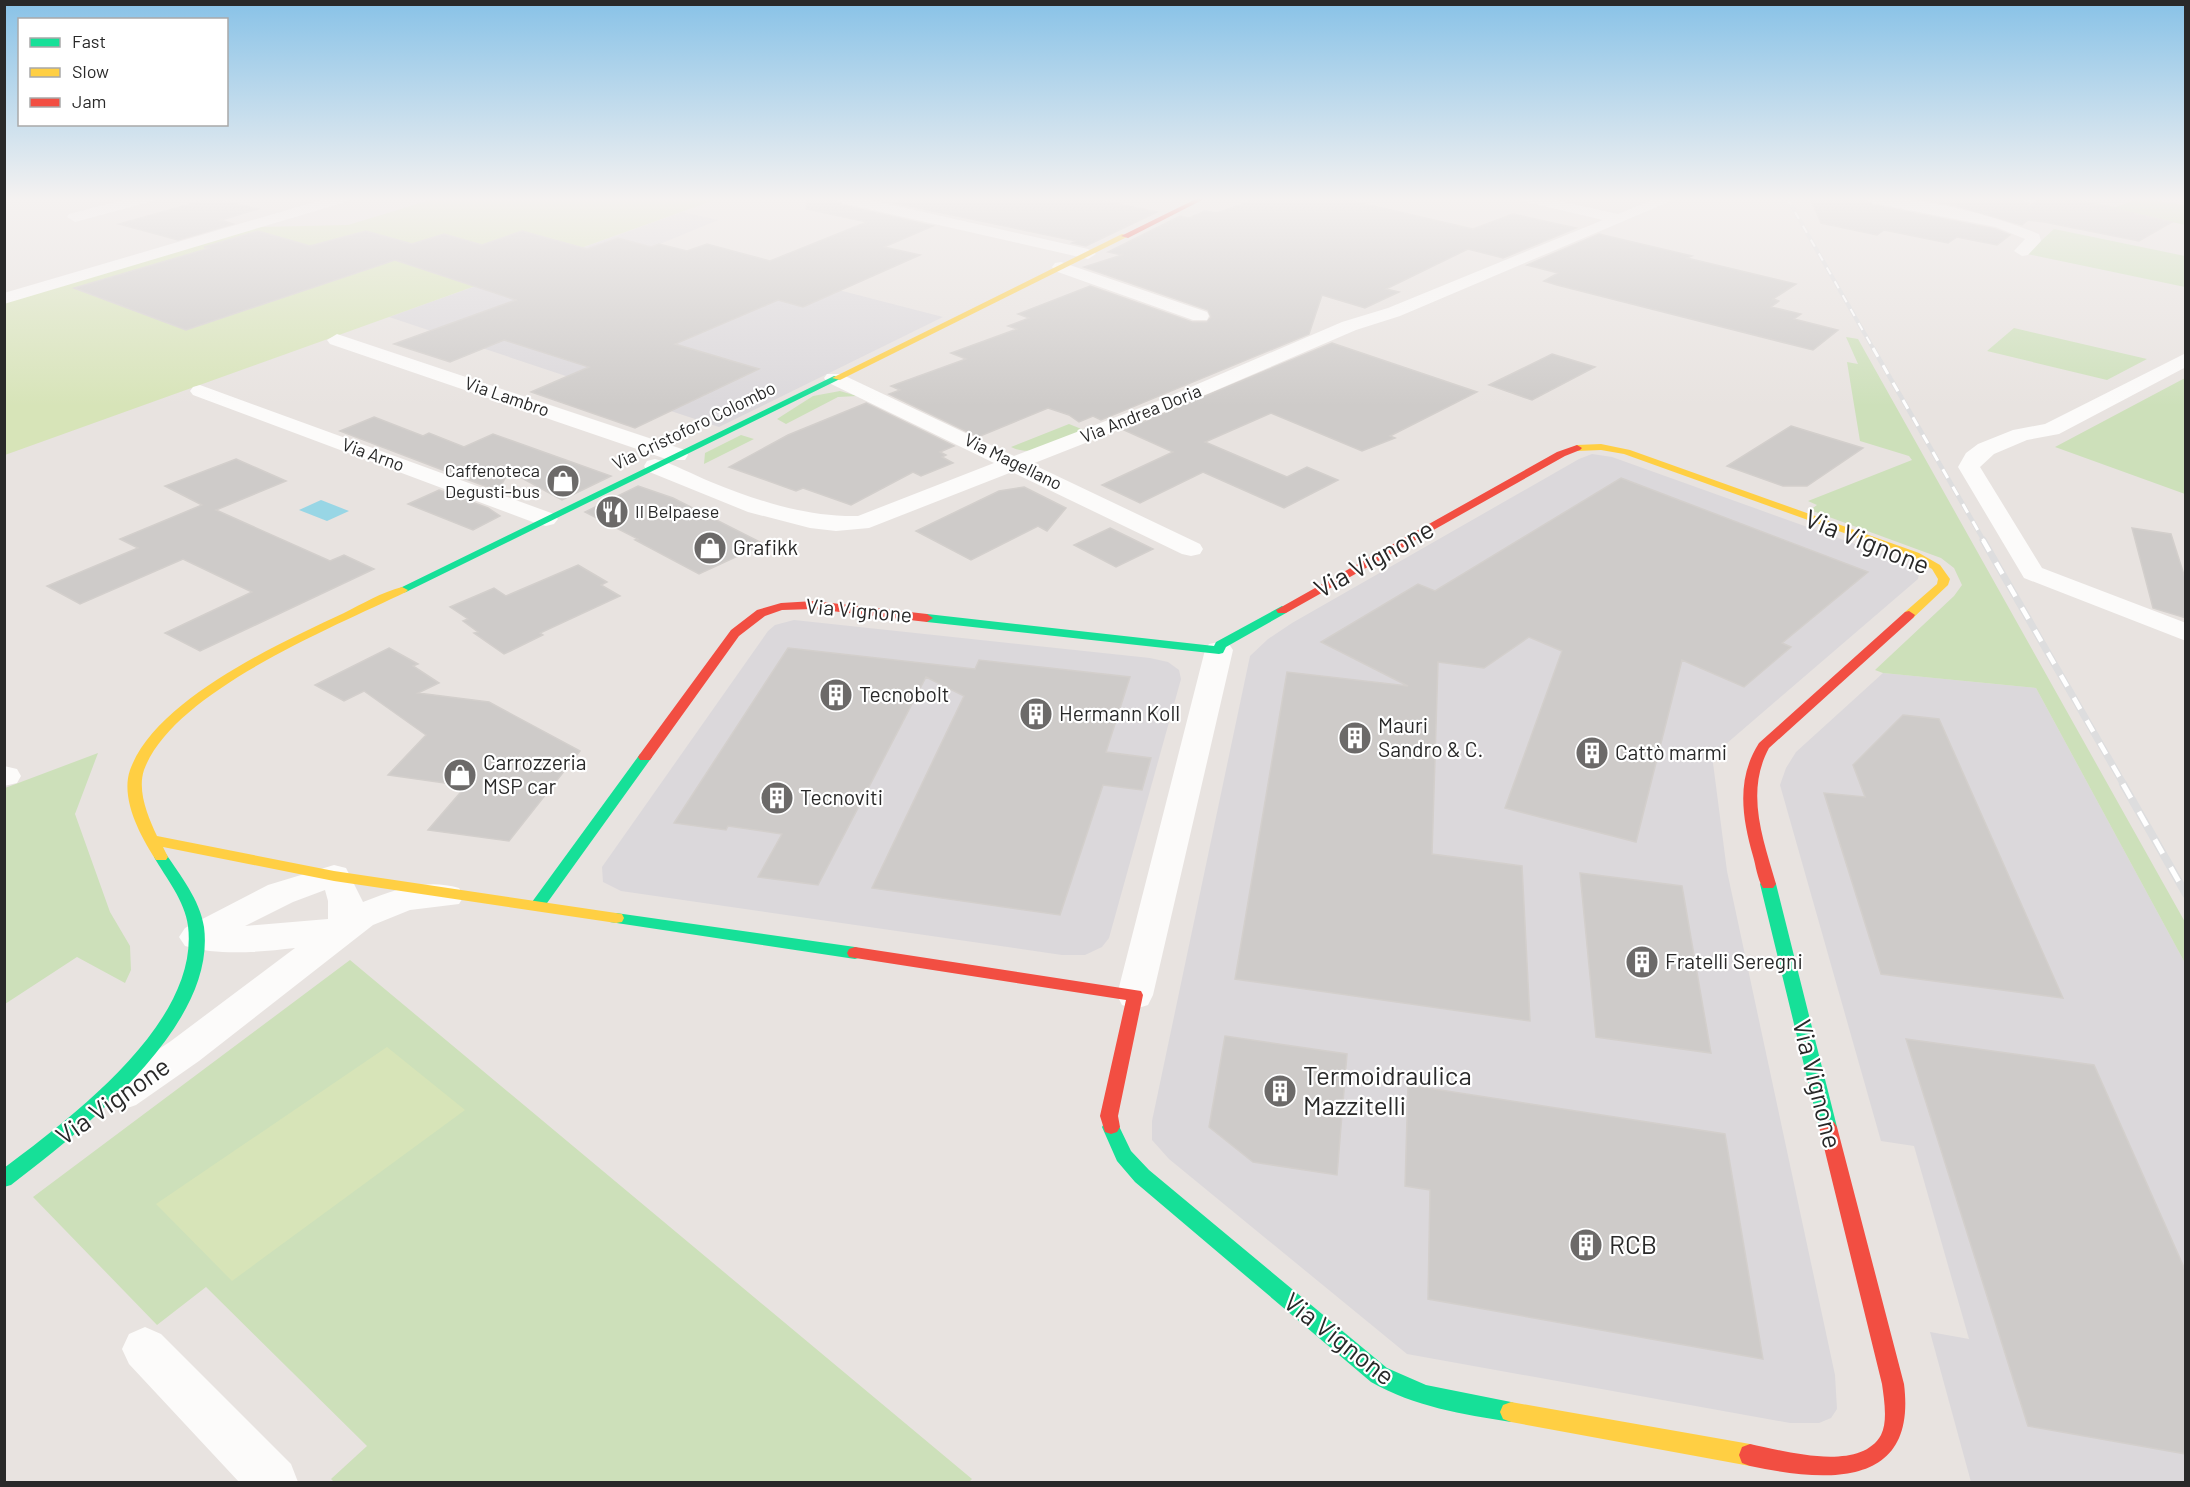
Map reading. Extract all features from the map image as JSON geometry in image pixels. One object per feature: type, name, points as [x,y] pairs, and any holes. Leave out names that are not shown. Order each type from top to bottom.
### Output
[{"type":"street","points":[[4,291],[85,267]]},
{"type":"street","points":[[4,299],[110,267]]},
{"type":"street","name":"Via Cristoforo Colombo","points":[[205,694],[295,643],[1060,267]]},
{"type":"street","points":[[1062,267],[1200,316]]},
{"type":"street","name":"Via Andrea Doria","points":[[655,466],[704,487],[816,524],[837,526],[861,523],[1018,464],[1501,267]]},
{"type":"street","name":"Via Lambro","points":[[337,340],[677,455]]},
{"type":"street","points":[[2186,359],[2051,429],[2020,435],[1986,449],[1974,458],[1969,467],[2034,573],[2186,633]]},
{"type":"street","name":"Via Magellano","points":[[834,378],[1018,464],[1191,549]]},
{"type":"street","name":"Via Arno","points":[[200,391],[546,519]]},
{"type":"street","name":"Via Vignone","points":[[1578,447],[1605,447],[1626,452],[1902,550],[1926,561],[1941,573],[1944,579],[1937,590],[1758,752],[1750,766],[1748,782],[1758,846],[1893,1384],[1896,1425],[1890,1443],[1876,1456],[1857,1465],[1835,1469],[1810,1466],[1437,1399],[1400,1388],[1378,1375],[1142,1176],[1129,1164],[1118,1148],[1111,1131],[1109,1116],[1135,995],[1220,645],[1561,454],[1578,447]]},
{"type":"street","name":"Via Vignone","points":[[537,906],[735,633],[760,613],[788,606],[814,605],[1219,650]]},
{"type":"street","name":"Via Vignone","points":[[42,1152],[121,1081],[160,1035],[191,979],[197,937],[189,908],[152,840],[138,805],[136,790],[141,759],[164,729],[205,694]]},
{"type":"street","name":"Via Vignone","points":[[152,840],[334,876],[1135,995]]},
{"type":"street","points":[[334,876],[346,896],[348,910],[344,928]]},
{"type":"street","name":"Via Vignone","points":[[197,937],[278,893],[313,880],[334,876]]},
{"type":"street","name":"Via Vignone","points":[[42,1152],[185,1051],[361,916],[380,908],[427,895],[487,898]]},
{"type":"street","name":"Via Vignone","points":[[197,937],[247,941],[308,935],[344,928]]},
{"type":"street","points":[[4,1179],[42,1152]]},
{"type":"street","points":[[146,1349],[273,1482]]},
{"type":"shaded area","points":[[527,267],[751,267],[943,317],[719,427],[389,317]]},
{"type":"shaded area","points":[[1592,454],[1612,457],[1883,554],[1910,566],[1919,573],[1918,579],[1726,744],[1713,763],[1727,871],[1835,1375],[1837,1409],[1831,1418],[1819,1423],[1790,1423],[1407,1354],[1169,1159],[1152,1140],[1152,1121],[1250,656],[1268,639],[1292,623],[1579,459]]},
{"type":"shaded area","points":[[794,620],[1150,658],[1168,662],[1179,670],[1181,679],[1109,938],[1102,947],[1085,955],[1062,955],[621,891],[603,882],[602,867],[768,631],[775,625]]},
{"type":"shaded area","points":[[1883,673],[2036,688],[2185,963],[2185,1482],[1971,1482],[1930,1332],[1969,1339],[1914,1146],[1881,1141],[1780,785],[1786,768],[1796,752]]},
{"type":"green space","points":[[122,267],[527,267],[5,455],[5,302]]},
{"type":"green space","points":[[2091,267],[2185,267],[2185,287]]},
{"type":"green space","points":[[2014,328],[2147,359],[2107,380],[1987,351]]},
{"type":"green space","points":[[1846,337],[1858,339],[2185,922],[2185,963],[2036,688],[1883,673],[1875,670],[1954,596],[1962,585],[1954,568],[1941,558],[1810,510],[1817,505],[1808,501],[1912,460],[1909,456],[1860,441],[1847,362],[1858,364]]},
{"type":"green space","points":[[2185,378],[2185,494],[2055,447]]},
{"type":"green space","points":[[840,391],[857,396],[838,397],[786,424],[777,419],[813,396]]},
{"type":"green space","points":[[1069,424],[1084,430],[1038,450],[1020,450],[1011,447]]},
{"type":"green space","points":[[741,435],[754,439],[704,464],[705,453]]},
{"type":"green space","points":[[98,753],[75,814],[110,912],[130,946],[131,970],[125,983],[77,957],[5,1004],[5,788]]},
{"type":"green space","points":[[350,960],[972,1479],[969,1482],[334,1482],[331,1479],[367,1446],[206,1287],[157,1325],[33,1197]]},
{"type":"green space","points":[[387,1047],[465,1110],[232,1281],[156,1204]]},
{"type":"water","points":[[321,500],[349,511],[327,521],[299,510]]},
{"type":"building","points":[[144,267],[373,267],[186,330],[74,288]]},
{"type":"building","points":[[417,267],[892,267],[803,307],[778,300],[675,344],[759,369],[635,428],[531,392],[589,367],[504,340],[450,362],[394,344],[516,300]]},
{"type":"building","points":[[1085,267],[1430,267],[1386,289],[1399,292],[1365,308],[1322,295],[1309,334],[1101,420],[1093,416],[1079,422],[1069,415],[1048,408],[978,437],[889,394],[900,390],[891,386],[966,359],[951,353],[1017,329],[1008,326],[1029,318],[1018,314],[1090,286],[1192,322],[1207,322],[1211,317],[1208,310]]},
{"type":"building","points":[[1536,267],[1726,267],[1796,284],[1773,299],[1779,301],[1771,307],[1801,314],[1794,319],[1838,330],[1813,350],[1544,281],[1558,273]]},
{"type":"building","points":[[1332,343],[1477,392],[1390,436],[1395,438],[1362,451],[1271,413],[1205,442],[1287,477],[1307,467],[1338,480],[1284,508],[1203,472],[1140,503],[1102,485],[1173,452],[1124,430]]},
{"type":"building","points":[[1552,354],[1595,367],[1532,400],[1489,385]]},
{"type":"building","points":[[866,403],[954,446],[940,452],[946,455],[942,457],[953,463],[921,476],[913,472],[851,505],[803,488],[796,491],[729,467],[788,435]]},
{"type":"building","points":[[374,417],[423,436],[429,433],[464,447],[493,434],[611,476],[562,500],[509,471],[498,491],[340,431]]},
{"type":"building","points":[[1791,426],[1863,448],[1807,486],[1783,486],[1727,466]]},
{"type":"building","points":[[236,459],[286,481],[216,510],[330,561],[344,555],[374,569],[200,651],[165,633],[252,592],[183,559],[80,604],[47,586],[138,548],[120,539],[202,505],[165,486]]},
{"type":"building","points":[[1621,478],[1868,572],[1782,643],[1791,647],[1744,687],[1682,660],[1636,842],[1505,808],[1562,651],[1529,637],[1484,668],[1438,662],[1432,854],[1522,866],[1530,1021],[1235,979],[1287,672],[1408,686],[1321,642],[1418,584],[1435,591]]},
{"type":"building","points":[[638,486],[673,498],[764,544],[699,574],[585,512]]},
{"type":"building","points":[[1024,487],[1066,508],[1047,531],[1038,526],[971,560],[916,531],[999,491]]},
{"type":"building","points":[[439,490],[488,508],[500,516],[473,530],[408,504]]},
{"type":"building","points":[[1110,528],[1153,549],[1116,567],[1074,545]]},
{"type":"building","points":[[2132,528],[2171,534],[2186,581],[2186,618],[2153,608]]},
{"type":"building","points":[[578,565],[607,582],[601,585],[620,596],[540,633],[543,635],[504,654],[474,633],[478,632],[463,621],[468,619],[450,607],[494,588],[506,596]]},
{"type":"building","points":[[389,648],[418,664],[413,666],[439,683],[418,693],[489,702],[580,751],[509,841],[428,830],[466,786],[388,775],[426,735],[364,691],[344,701],[315,685]]},
{"type":"building","points":[[788,648],[975,669],[979,660],[1130,677],[1106,752],[1151,758],[1142,790],[1103,785],[1060,915],[872,888],[964,696],[926,677],[818,885],[758,877],[782,834],[728,826],[726,830],[674,823]]},
{"type":"building","points":[[1903,715],[1939,719],[2063,998],[1881,974],[1824,793],[1865,797],[1853,765]]},
{"type":"building","name":"Fratelli Seregni","points":[[1580,873],[1682,886],[1711,1053],[1596,1037]]},
{"type":"building","name":"Termoidraulica Mazzitelli","points":[[1225,1036],[1347,1054],[1337,1175],[1253,1162],[1209,1127]]},
{"type":"building","points":[[1906,1039],[2094,1065],[2186,1272],[2186,1454],[2028,1426]]},
{"type":"building","name":"RCB","points":[[1408,1085],[1725,1134],[1763,1359],[1428,1299],[1430,1190],[1405,1186]]},
{"type":"railway","points":[[1827,267],[1874,350]]},
{"type":"railway","points":[[1873,348],[1984,541]]},
{"type":"railway","points":[[1983,540],[2124,785]]},
{"type":"railway","points":[[2123,784],[2186,894]]},
{"type":"traffic: fast","points":[[402,590],[837,378]]},
{"type":"traffic: fast","points":[[927,618],[1219,650],[1220,645],[1282,610]]},
{"type":"traffic: fast","points":[[537,906],[645,757]]},
{"type":"traffic: fast","points":[[4,1179],[98,1103],[131,1070],[160,1035],[182,999],[195,963],[196,927],[186,899],[161,857]]},
{"type":"traffic: fast","points":[[1768,884],[1828,1127]]},
{"type":"traffic: fast","points":[[616,918],[855,953]]},
{"type":"traffic: fast","points":[[1111,1127],[1124,1156],[1142,1176],[1379,1375],[1426,1396],[1511,1412]]},
{"type":"traffic: slow","points":[[837,378],[1061,267]]},
{"type":"traffic: slow","points":[[1577,448],[1601,447],[1626,452],[1915,555],[1936,567],[1944,579],[1942,585],[1909,615]]},
{"type":"traffic: slow","points":[[161,857],[141,816],[135,782],[137,771],[151,743],[177,716],[212,689],[294,642],[402,590]]},
{"type":"traffic: slow","points":[[152,840],[334,876],[616,918]]},
{"type":"traffic: slow","points":[[1511,1412],[1750,1455]]},
{"type":"traffic: jam","points":[[1282,610],[1561,454],[1577,448]]},
{"type":"traffic: jam","points":[[645,757],[735,633],[761,613],[781,607],[814,605],[927,618]]},
{"type":"traffic: jam","points":[[1768,884],[1751,814],[1750,778],[1755,761],[1764,746],[1909,615]]},
{"type":"traffic: jam","points":[[855,953],[1135,995],[1109,1116],[1111,1127]]},
{"type":"traffic: jam","points":[[1750,1455],[1824,1467],[1862,1464],[1877,1456],[1888,1443],[1893,1429],[1895,1414],[1893,1384],[1828,1127]]},
{"type":"place","name":"Caffenoteca Degusti-bus","points":[[563,481]]},
{"type":"place","name":"Il Belpaese","points":[[612,512]]},
{"type":"place","name":"Grafikk","points":[[710,548]]},
{"type":"place","name":"Tecnobolt","points":[[836,695]]},
{"type":"place","name":"Hermann Koll","points":[[1036,714]]},
{"type":"place","name":"Mauri Sandro & C.","points":[[1355,738]]},
{"type":"place","name":"Cattò marmi","points":[[1592,753]]},
{"type":"place","name":"Carrozzeria MSP car","points":[[460,775]]},
{"type":"place","name":"Tecnoviti","points":[[777,798]]},
{"type":"place","name":"Fratelli Seregni","points":[[1642,962]]},
{"type":"place","name":"Termoidraulica Mazzitelli","points":[[1280,1091]]},
{"type":"place","name":"RCB","points":[[1586,1245]]}]
